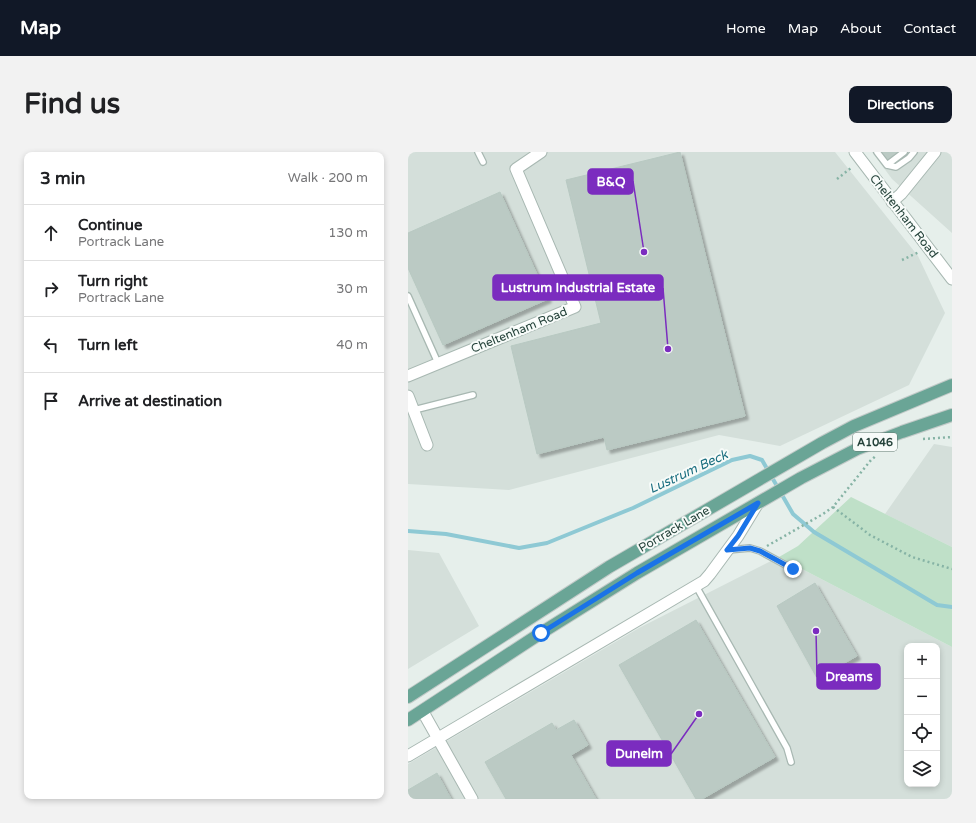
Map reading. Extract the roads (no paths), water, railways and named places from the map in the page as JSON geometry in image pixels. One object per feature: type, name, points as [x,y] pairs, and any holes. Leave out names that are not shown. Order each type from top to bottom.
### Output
[{"type":"main road","name":"Portrack Lane","points":[[408,697],[609,567],[756,481],[854,426],[952,385]]},
{"type":"main road","name":"Portrack Lane","points":[[408,720],[541,633],[637,573],[801,478],[857,449],[952,415]]},
{"type":"street","name":"Cheltenham Road","points":[[408,376],[575,307],[516,169],[541,152]]},
{"type":"street","name":"Cheltenham Road","points":[[855,152],[952,279]]},
{"type":"street","points":[[892,202],[901,194],[935,152]]},
{"type":"street","points":[[408,396],[427,444]]},
{"type":"street","name":"Portrack Lane","points":[[408,756],[696,586],[710,574],[762,501]]},
{"type":"street","points":[[422,712],[472,799]]},
{"type":"lane","points":[[478,152],[483,162]]},
{"type":"lane","points":[[877,152],[887,165],[896,167],[909,158],[914,152]]},
{"type":"lane","points":[[887,165],[904,152]]},
{"type":"lane","points":[[408,296],[438,363]]},
{"type":"lane","points":[[414,410],[473,395]]},
{"type":"lane","points":[[727,550],[750,548],[760,551],[793,569]]},
{"type":"lane","points":[[696,586],[787,748],[791,762]]},
{"type":"waterway","name":"Lustrum Beck","points":[[408,531],[446,534],[519,548],[547,543],[633,508],[732,460],[750,456],[762,460],[793,514],[814,532],[937,605],[952,607]]},
{"type":"place","name":"B&Q","points":[[644,252]]},
{"type":"place","name":"Lustrum Industrial Estate","points":[[668,349]]},
{"type":"place","name":"Dreams","points":[[816,631]]},
{"type":"place","name":"Dunelm","points":[[699,714]]}]
